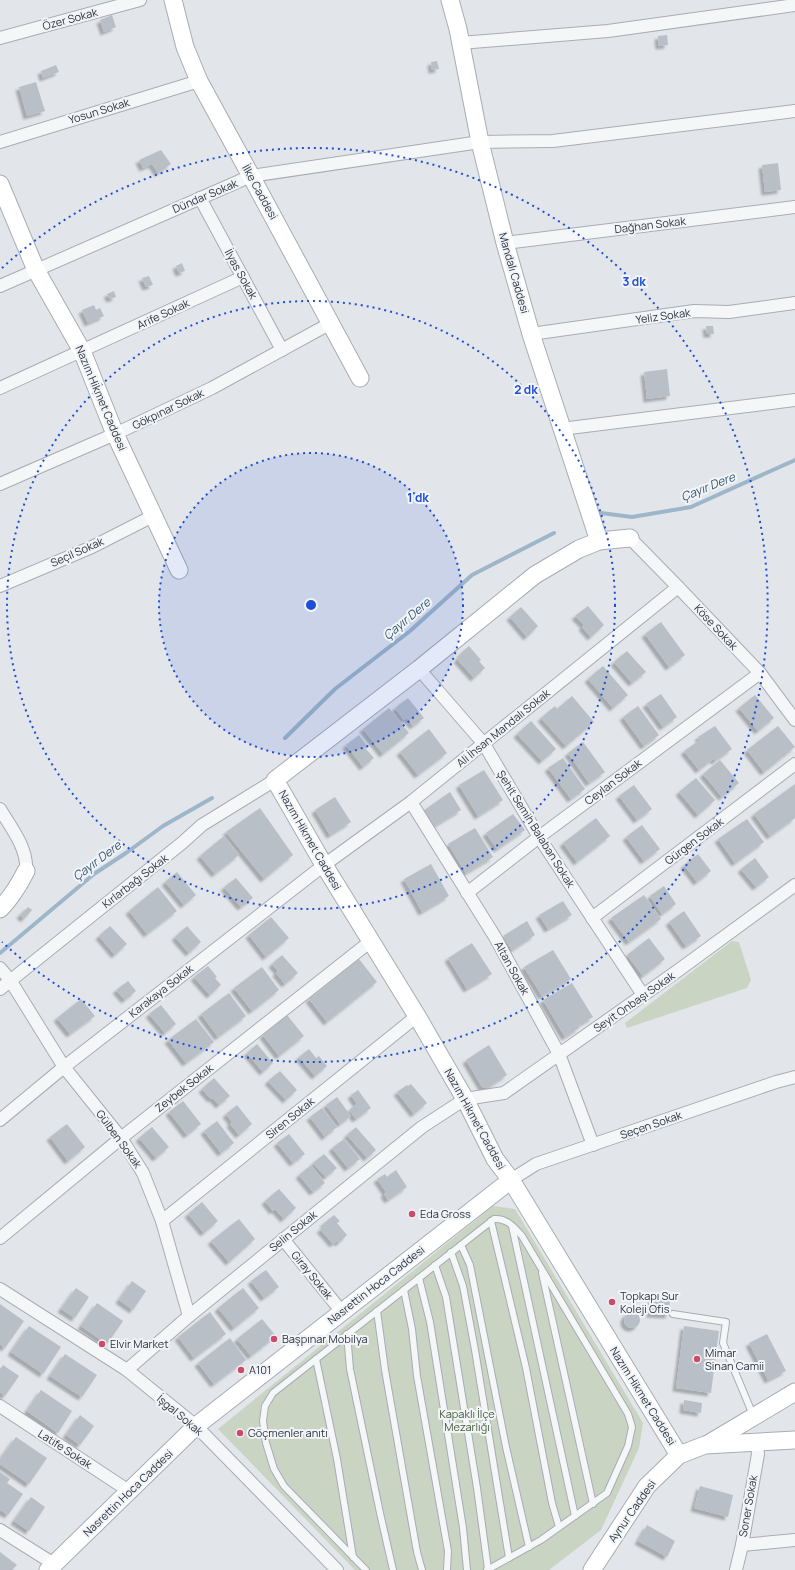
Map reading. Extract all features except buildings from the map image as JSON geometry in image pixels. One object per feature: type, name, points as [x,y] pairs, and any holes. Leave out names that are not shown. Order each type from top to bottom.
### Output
[{"type":"street","name":"Özer Sokak","points":[[0,38],[140,0]]},
{"type":"street","name":"İlke Caddesi","points":[[173,0],[185,46],[199,82],[360,378]]},
{"type":"street","name":"Mandalı Caddesi","points":[[450,0],[458,29],[480,142],[505,243],[531,334],[599,541]]},
{"type":"street","points":[[460,43],[608,31],[795,5]]},
{"type":"street","name":"Yosun Sokak","points":[[0,142],[199,82]]},
{"type":"street","name":"Dündar Sokak","points":[[0,286],[251,176],[480,142],[553,141],[795,112]]},
{"type":"street","name":"Nazım Hikmet Caddesi","points":[[1,189],[36,270],[82,351],[115,434],[178,570]]},
{"type":"street","name":"İlyas Sokak","points":[[200,198],[282,350]]},
{"type":"street","name":"Dağhan Sokak","points":[[505,243],[795,207]]},
{"type":"street","name":"Arife Sokak","points":[[0,388],[243,277]]},
{"type":"street","name":"Yeliz Sokak","points":[[531,334],[694,311],[729,312],[795,303]]},
{"type":"street","name":"Gökpınar Sokak","points":[[0,484],[115,434],[212,388],[331,323]]},
{"type":"street","points":[[561,429],[795,400]]},
{"type":"street","name":"Seçil Sokak","points":[[1,580],[92,547],[153,516]]},
{"type":"street","points":[[275,780],[419,669],[535,575],[579,549],[599,541],[630,538]]},
{"type":"street","name":"Köse Sokak","points":[[630,538],[760,674],[795,720]]},
{"type":"street","name":"Ali İhsan Mandalı Sokak","points":[[324,865],[411,802],[678,587]]},
{"type":"street","name":"Şehit Semih Balaban Sokak","points":[[419,669],[484,744],[539,837],[643,995]]},
{"type":"street","name":"Ceylan Sokak","points":[[467,893],[539,837],[760,674]]},
{"type":"street","name":"Gürgen Sokak","points":[[592,918],[795,764]]},
{"type":"street","name":"Nazım Hikmet Caddesi","points":[[275,780],[324,865],[417,1016],[465,1099],[495,1158],[511,1180],[679,1455]]},
{"type":"street","name":"Kırlarbağı Sokak","points":[[0,989],[182,843],[202,825],[275,780]]},
{"type":"street","name":"Altan Sokak","points":[[411,802],[495,937],[559,1054],[593,1145]]},
{"type":"street","points":[[0,809],[22,847],[26,862],[26,871],[20,882],[0,909]]},
{"type":"street","name":"Karakaya Sokak","points":[[0,1120],[64,1067],[324,865]]},
{"type":"street","name":"Seyit Onbaşı Sokak","points":[[465,1099],[504,1093],[795,885]]},
{"type":"street","name":"Zeybek Sokak","points":[[0,1238],[121,1138],[371,941]]},
{"type":"street","name":"Gülben Sokak","points":[[0,968],[10,980],[64,1067],[121,1138],[143,1173],[162,1221],[189,1316]]},
{"type":"street","name":"Siren Sokak","points":[[162,1221],[417,1016]]},
{"type":"street","name":"Seçen Sokak","points":[[511,1180],[536,1164],[776,1082],[795,1077]]},
{"type":"street","name":"Selin Sokak","points":[[127,1370],[189,1316],[422,1127],[465,1099]]},
{"type":"street","name":"Nasrettin Hoca Caddesi","points":[[51,1567],[196,1426],[511,1180]]},
{"type":"street","name":"Giray Sokak","points":[[283,1239],[342,1312]]},
{"type":"street","name":"İşgal Sokak","points":[[0,1288],[127,1370],[196,1426],[337,1570]]},
{"type":"street","points":[[705,1445],[795,1392]]},
{"type":"street","name":"Latife Sokak","points":[[0,1406],[130,1491]]},
{"type":"street","name":"Aynur Caddesi","points":[[592,1570],[647,1486],[679,1455],[705,1445],[795,1440]]},
{"type":"street","name":"Soner Sokak","points":[[736,1570],[742,1545],[758,1454],[756,1442]]},
{"type":"street","points":[[0,1530],[51,1567]]},
{"type":"street","points":[[742,1545],[795,1540]]},
{"type":"lane","points":[[366,1570],[284,1486],[274,1469],[266,1443],[263,1421],[265,1406],[273,1393],[490,1221],[494,1219],[501,1218],[512,1224],[522,1236],[628,1414],[632,1427],[628,1446],[607,1493],[529,1547],[488,1570],[477,1488],[446,1297],[435,1265]]},
{"type":"lane","points":[[490,1221],[526,1368],[552,1503],[559,1527]]},
{"type":"lane","points":[[512,1224],[575,1516]]},
{"type":"lane","points":[[461,1245],[470,1265],[506,1447],[529,1547]]},
{"type":"lane","points":[[451,1252],[463,1286],[474,1343],[509,1558]]},
{"type":"lane","points":[[541,1267],[593,1504]]},
{"type":"lane","points":[[419,1278],[431,1330],[463,1528],[467,1570]]},
{"type":"lane","points":[[404,1290],[412,1328],[417,1376],[448,1550],[447,1570]]},
{"type":"lane","points":[[377,1311],[387,1378],[416,1544],[422,1570]]},
{"type":"lane","points":[[673,1314],[726,1322],[723,1342],[753,1417]]},
{"type":"lane","points":[[347,1334],[350,1369],[393,1570]]},
{"type":"lane","points":[[316,1359],[337,1460],[353,1557]]},
{"type":"green space","points":[[732,941],[739,942],[751,980],[747,988],[627,1028],[625,1023]]},
{"type":"green space","name":"Kapaklı İlçe Mezarlığı","points":[[493,1206],[515,1209],[643,1423],[639,1448],[601,1530],[549,1570],[355,1570],[218,1429]]},
{"type":"waterway","name":"Çayır Dere","points":[[601,513],[632,517],[691,507],[795,460]]},
{"type":"waterway","name":"Çayır Dere","points":[[285,738],[335,689],[410,631],[472,575],[554,533]]},
{"type":"waterway","name":"Çayır Dere","points":[[0,953],[94,874],[163,826],[212,798]]},
{"type":"place","name":"Eda Gross","points":[[412,1214]]},
{"type":"place","name":"Topkapı Sur Koleji Ofis","points":[[612,1302]]},
{"type":"place","name":"Başpınar Mobilya","points":[[274,1339]]},
{"type":"place","name":"Elvir Market","points":[[102,1344]]},
{"type":"place","name":"Mimar Sinan Camii","points":[[697,1359]]},
{"type":"place","name":"A101","points":[[241,1370]]},
{"type":"place","name":"Göçmenler anıtı","points":[[240,1433]]}]
